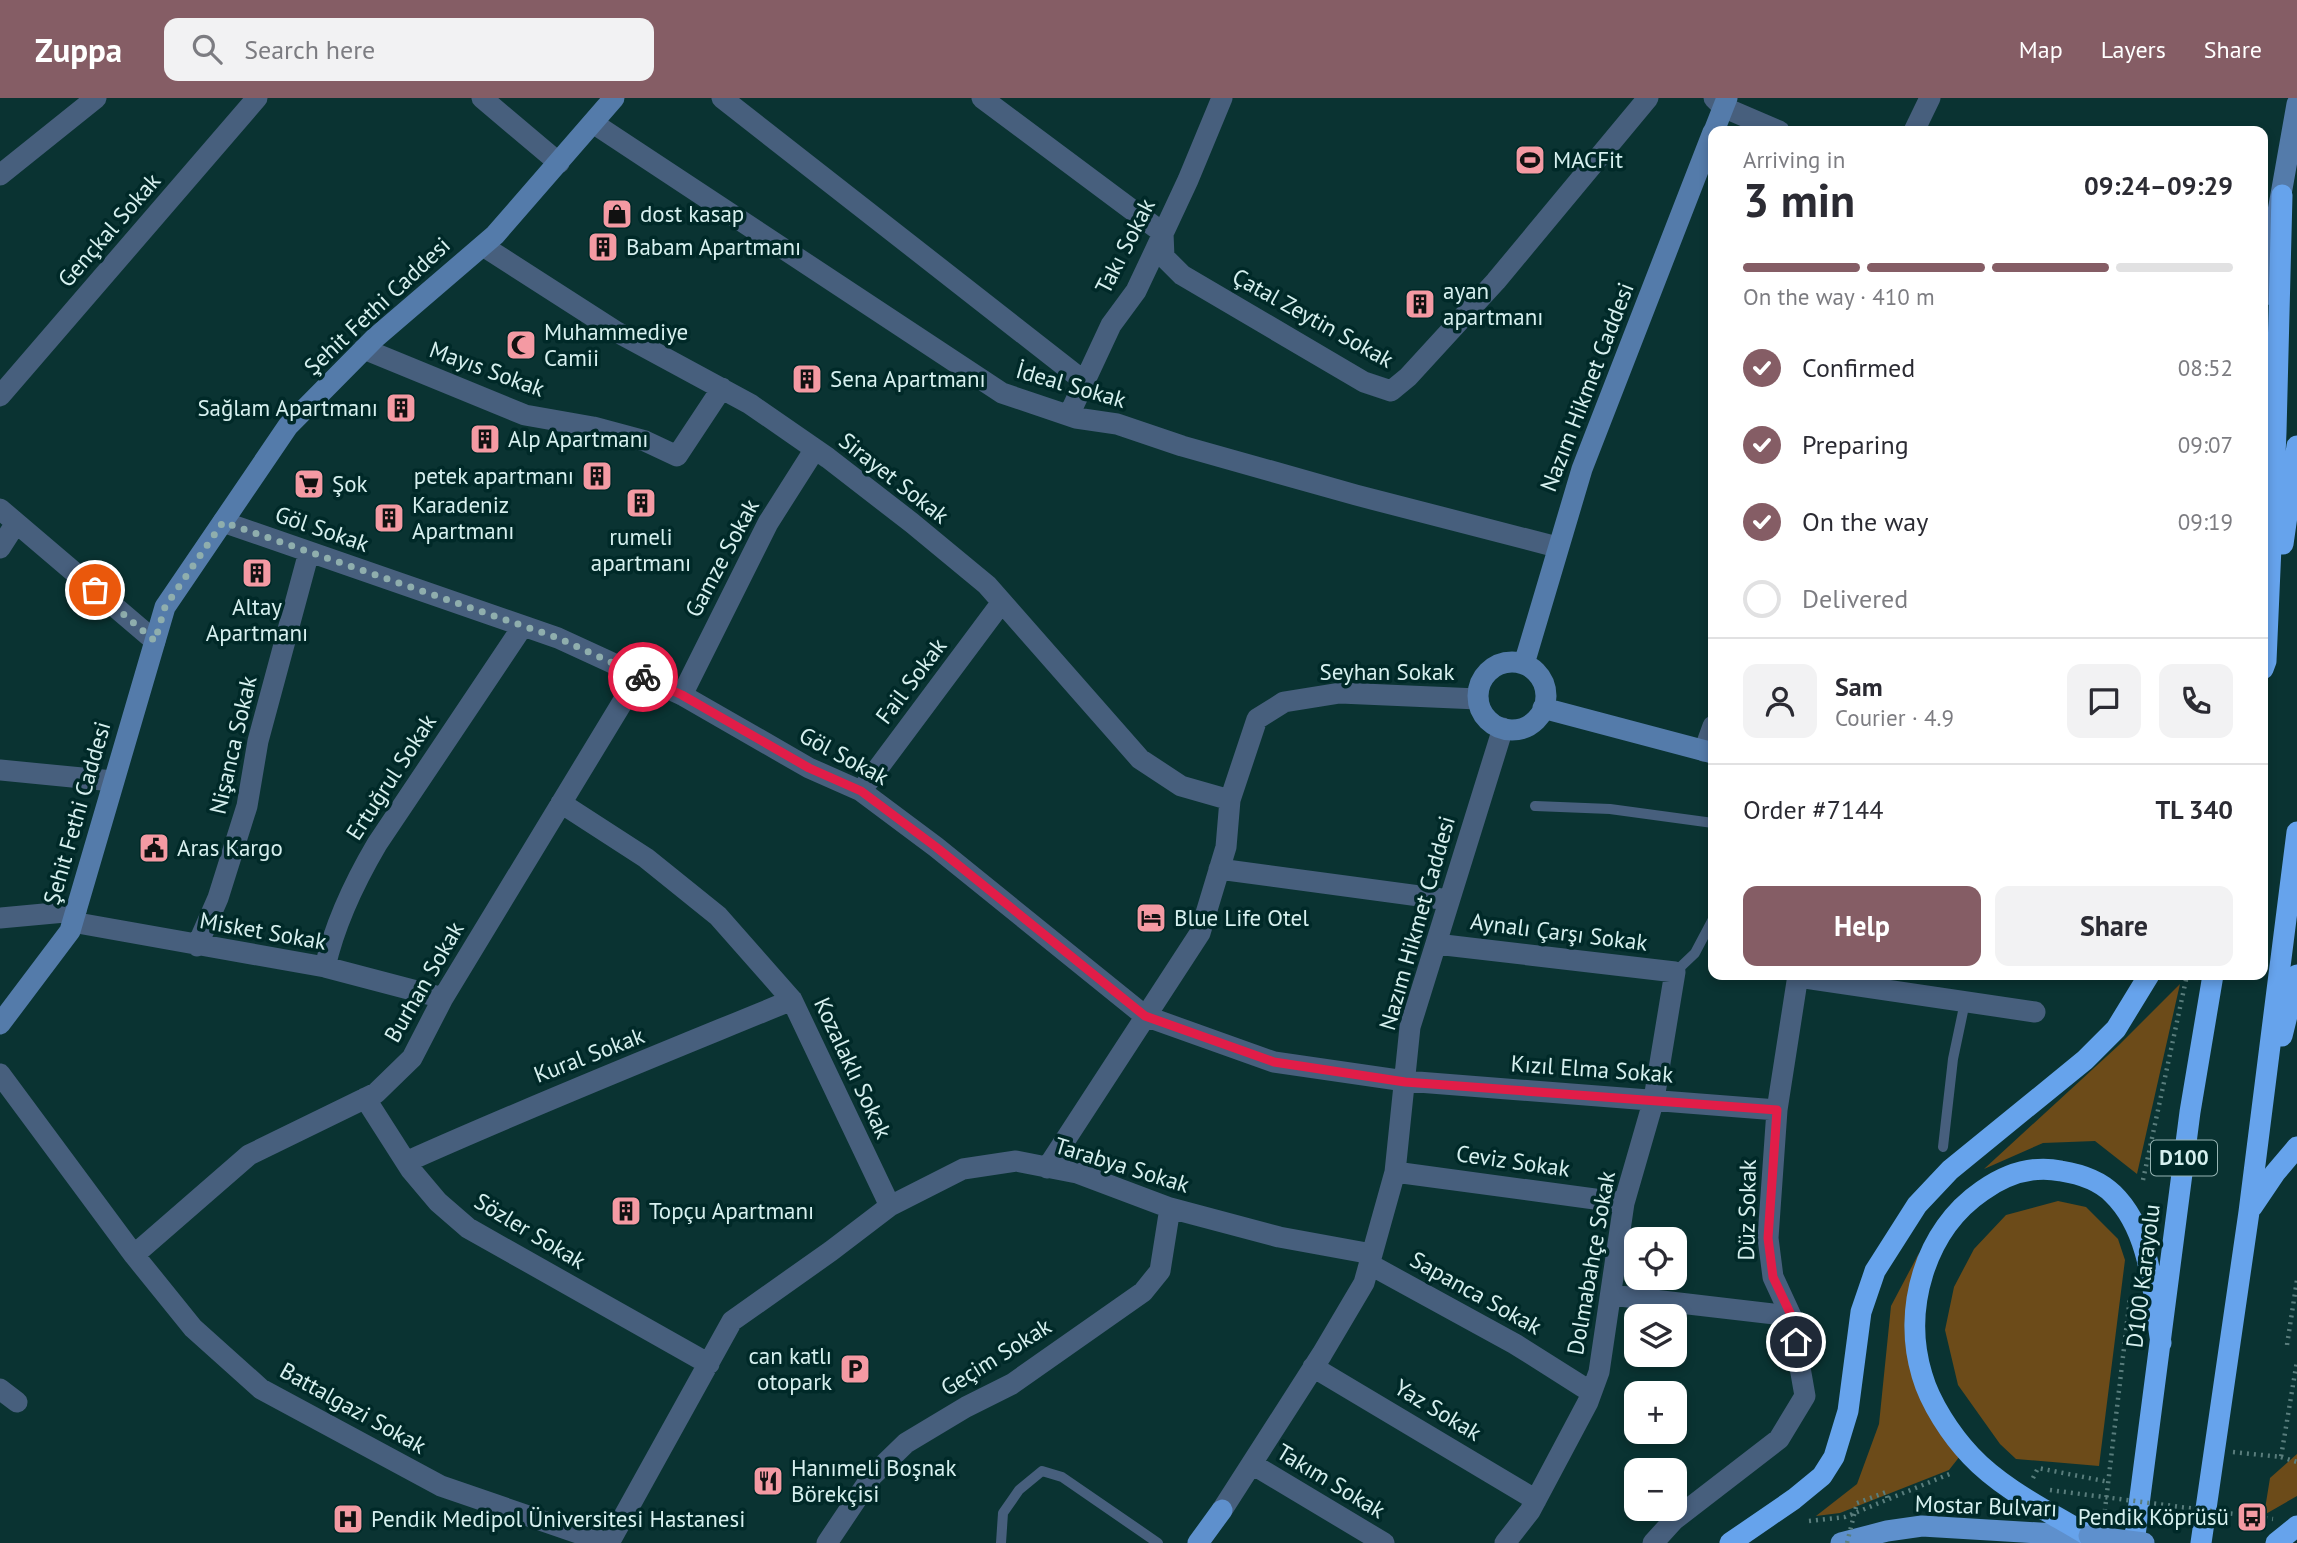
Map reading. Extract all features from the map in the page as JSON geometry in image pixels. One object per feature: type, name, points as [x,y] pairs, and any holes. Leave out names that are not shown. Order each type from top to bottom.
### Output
[{"type":"highway","points":[[2268,590],[2276,432],[2282,195]]},
{"type":"highway","points":[[2268,642],[2297,446]]},
{"type":"highway","points":[[2201,1543],[2249,1212],[2297,832]]},
{"type":"highway","points":[[2256,1147],[2297,975]]},
{"type":"highway","points":[[1730,1543],[1794,1499],[1822,1476],[1834,1457],[1848,1411],[1861,1312],[1875,1271],[1917,1205],[1950,1170],[2085,1060],[2116,1029],[2146,980]]},
{"type":"highway","name":"D100 Karayolu","points":[[2134,1543],[2190,1112],[2212,980]]},
{"type":"highway","points":[[2249,1212],[2275,1173],[2297,1147]]},
{"type":"highway","points":[[2096,1533],[2016,1492],[1971,1457],[1931,1398],[1922,1375],[1915,1320],[1917,1294],[1926,1266],[1936,1241],[1951,1220],[1967,1201],[1989,1186],[2012,1173],[2030,1170],[2050,1169],[2075,1173],[2100,1183],[2129,1214],[2140,1238],[2147,1264],[2161,1343]]},
{"type":"highway","points":[[2276,1543],[2297,1526]]},
{"type":"main road","points":[[1198,1543],[1222,1510]]},
{"type":"main road","points":[[1211,1543],[1222,1510]]},
{"type":"main road","name":"Mostar Bulvarı","points":[[1841,1543],[1887,1531],[1922,1526],[2096,1533]]},
{"type":"main road","points":[[2096,1533],[2144,1543]]},
{"type":"street","points":[[0,174],[96,98]]},
{"type":"street","name":"Gençkal Sokak","points":[[0,396],[257,98]]},
{"type":"street","points":[[482,98],[559,163]]},
{"type":"street","name":"Şehit Fethi Caddesi","points":[[0,1024],[70,931],[165,607],[288,426],[364,349],[495,235],[614,98]]},
{"type":"street","points":[[722,98],[1085,382]]},
{"type":"street","points":[[982,98],[1163,233]]},
{"type":"street","name":"Takı Sokak","points":[[1069,415],[1111,325],[1136,291],[1222,98]]},
{"type":"street","name":"Çatal Zeytin Sokak","points":[[1163,233],[1164,257],[1182,275],[1364,382],[1391,391],[1408,377],[1496,281],[1648,98]]},
{"type":"street","points":[[1916,126],[1930,98]]},
{"type":"street","points":[[1721,101],[1769,126]]},
{"type":"street","name":"Nazım Hikmet Caddesi","points":[[1715,126],[1721,101]]},
{"type":"street","points":[[2268,269],[2297,104]]},
{"type":"street","name":"İdeal Sokak","points":[[593,123],[1002,393],[1076,418],[1117,424],[1182,446],[1356,495],[1557,547]]},
{"type":"street","name":"Nazım Hikmet Caddesi","points":[[1524,664],[1582,469],[1708,145]]},
{"type":"street","name":"Sirayet Sokak","points":[[483,246],[617,332],[750,404],[815,449],[912,523],[987,585],[1140,759],[1181,786],[1230,800]]},
{"type":"street","name":"Mayıs Sokak","points":[[364,349],[525,415],[606,430],[645,441],[677,456],[722,388]]},
{"type":"street","name":"Gamze Sokak","points":[[682,695],[768,523],[815,449]]},
{"type":"street","points":[[0,548],[8,516],[155,641]]},
{"type":"street","name":"Göl Sokak","points":[[223,522],[558,638],[682,695],[809,768],[861,791],[936,847],[1145,1016],[1274,1062],[1405,1082]]},
{"type":"street","name":"Nişanca Sokak","points":[[197,946],[218,898],[247,806],[258,741],[309,552]]},
{"type":"street","name":"Fail Sokak","points":[[861,791],[1002,602]]},
{"type":"street","name":"Ertuğrul Sokak","points":[[325,968],[332,939],[359,875],[371,854],[523,625]]},
{"type":"street","points":[[1505,662],[1524,664],[1540,677],[1544,687],[1543,708],[1538,717],[1525,727],[1503,728],[1485,717],[1478,699],[1478,690],[1487,672],[1505,662]]},
{"type":"street","name":"Burhan Sokak","points":[[134,1255],[248,1155],[376,1093],[412,1058],[443,998],[639,675]]},
{"type":"street","name":"Seyhan Sokak","points":[[1047,1167],[1200,933],[1226,847],[1230,800],[1257,719],[1284,702],[1340,693],[1478,699]]},
{"type":"street","points":[[1543,708],[1708,752]]},
{"type":"street","name":"Nazım Hikmet Caddesi","points":[[1222,1510],[1364,1283],[1395,1172],[1410,1027],[1503,728]]},
{"type":"street","points":[[0,770],[113,781]]},
{"type":"street","name":"Kozalaklı Sokak","points":[[561,803],[646,858],[718,916],[792,1000],[890,1206]]},
{"type":"street","points":[[1219,869],[1449,900]]},
{"type":"street","name":"Misket Sokak","points":[[0,918],[74,916],[197,946],[325,968],[443,998]]},
{"type":"street","name":"Aynalı Çarşı Sokak","points":[[1436,944],[1675,972]]},
{"type":"street","name":"Dolmabahçe Sokak","points":[[1505,1543],[1536,1500],[1573,1431],[1599,1371],[1625,1203],[1654,1099],[1675,972]]},
{"type":"street","name":"Düz Sokak","points":[[1653,1543],[1674,1520],[1779,1439],[1805,1396],[1791,1315],[1773,1277],[1768,1238],[1777,1110],[1797,980]]},
{"type":"street","points":[[1824,980],[2035,1012]]},
{"type":"street","name":"Kural Sokak","points":[[406,1162],[527,1107],[637,1065],[792,1000]]},
{"type":"street","name":"Battalgazi Sokak","points":[[0,1074],[134,1255],[193,1328],[261,1389],[441,1486],[608,1543]]},
{"type":"street","name":"Kızıl Elma Sokak","points":[[1405,1082],[1777,1110]]},
{"type":"street","name":"Sözler Sokak","points":[[365,1098],[406,1162],[438,1202],[468,1228],[709,1364]]},
{"type":"street","name":"Tarabya Sokak","points":[[608,1543],[732,1321],[890,1206],[963,1169],[1016,1161],[1077,1173],[1170,1208],[1371,1259]]},
{"type":"street","name":"Ceviz Sokak","points":[[1395,1172],[1625,1203]]},
{"type":"street","name":"Geçim Sokak","points":[[827,1543],[872,1476],[906,1443],[966,1407],[1013,1384],[1143,1292],[1160,1271],[1170,1208]]},
{"type":"street","name":"Sapanca Sokak","points":[[1371,1259],[1591,1392]]},
{"type":"street","points":[[1611,1295],[1791,1315]]},
{"type":"street","name":"Yaz Sokak","points":[[1313,1367],[1536,1500]]},
{"type":"street","points":[[0,1389],[18,1402]]},
{"type":"street","name":"Takım Sokak","points":[[1252,1464],[1384,1543]]},
{"type":"lane","points":[[1535,806],[1610,808],[1708,822]]},
{"type":"lane","points":[[1675,972],[1695,953],[1708,928]]},
{"type":"lane","points":[[1943,1147],[1952,1059],[1965,1002]]},
{"type":"lane","points":[[1001,1543],[1003,1513],[1019,1490],[1042,1471],[1062,1477],[1158,1543]]},
{"type":"path","points":[[2143,1180],[2186,980]]},
{"type":"path","points":[[2287,1345],[2297,1280]]},
{"type":"path","points":[[2096,1533],[2109,1482],[2131,1289]]},
{"type":"path","points":[[2281,1457],[2297,1361]]},
{"type":"path","points":[[2214,1450],[2281,1457],[2297,1462]]},
{"type":"path","points":[[2033,1478],[2038,1468],[2109,1482]]},
{"type":"path","points":[[1810,1521],[1845,1517],[1952,1473]]},
{"type":"path","points":[[2050,1490],[2273,1519]]},
{"type":"path","points":[[1847,1543],[1857,1503],[1886,1492],[1888,1500]]},
{"type":"shaded area","points":[[2180,984],[2137,1174],[2095,1141],[2043,1143],[1984,1169],[2119,1045]]},
{"type":"shaded area","points":[[2058,1201],[2086,1207],[2118,1239],[2125,1260],[2099,1466],[2016,1459],[2000,1444],[1958,1385],[1945,1330],[1954,1287],[1974,1249],[2006,1215]]},
{"type":"shaded area","points":[[1919,1253],[1906,1334],[1960,1456],[1949,1470],[1840,1513],[1816,1516],[1857,1484],[1879,1424],[1891,1306]]},
{"type":"shaded area","points":[[2297,1454],[2297,1496],[2264,1515],[2270,1478]]},
{"type":"way so far","points":[[95,590],[155,641],[165,607],[223,522],[558,638],[643,677]]},
{"type":"place","name":"MACFit","points":[[1530,160]]},
{"type":"place","name":"dost kasap","points":[[617,214]]},
{"type":"place","name":"Babam Apartmanı","points":[[603,247]]},
{"type":"place","name":"ayan apartmanı","points":[[1420,304]]},
{"type":"place","name":"Muhammediye Camii","points":[[521,345]]},
{"type":"place","name":"Sena Apartmanı","points":[[807,379]]},
{"type":"place","name":"Sağlam Apartmanı","points":[[401,408]]},
{"type":"place","name":"Alp Apartmanı","points":[[485,439]]},
{"type":"place","name":"petek apartmanı","points":[[597,476]]},
{"type":"place","name":"Şok","points":[[309,484]]},
{"type":"place","name":"rumeli apartmanı","points":[[641,503]]},
{"type":"place","name":"Karadeniz Apartmanı","points":[[389,518]]},
{"type":"place","name":"Altay Apartmanı","points":[[257,573]]},
{"type":"place","name":"Aras Kargo","points":[[154,848]]},
{"type":"place","name":"Blue Life Otel","points":[[1151,918]]},
{"type":"place","name":"Topçu Apartmanı","points":[[626,1211]]},
{"type":"place","name":"can katlı otopark","points":[[855,1369]]},
{"type":"place","name":"Hanımeli Boşnak Börekçisi","points":[[768,1481]]},
{"type":"place","name":"Pendik Köprüsü","points":[[2252,1517]]},
{"type":"place","name":"Pendik Medipol Üniversitesi Hastanesi","points":[[348,1519]]},
{"type":"route","points":[[643,677],[682,695],[809,768],[861,791],[936,847],[1145,1016],[1274,1062],[1405,1082],[1777,1110],[1768,1238],[1773,1277],[1791,1315],[1796,1342]]}]
